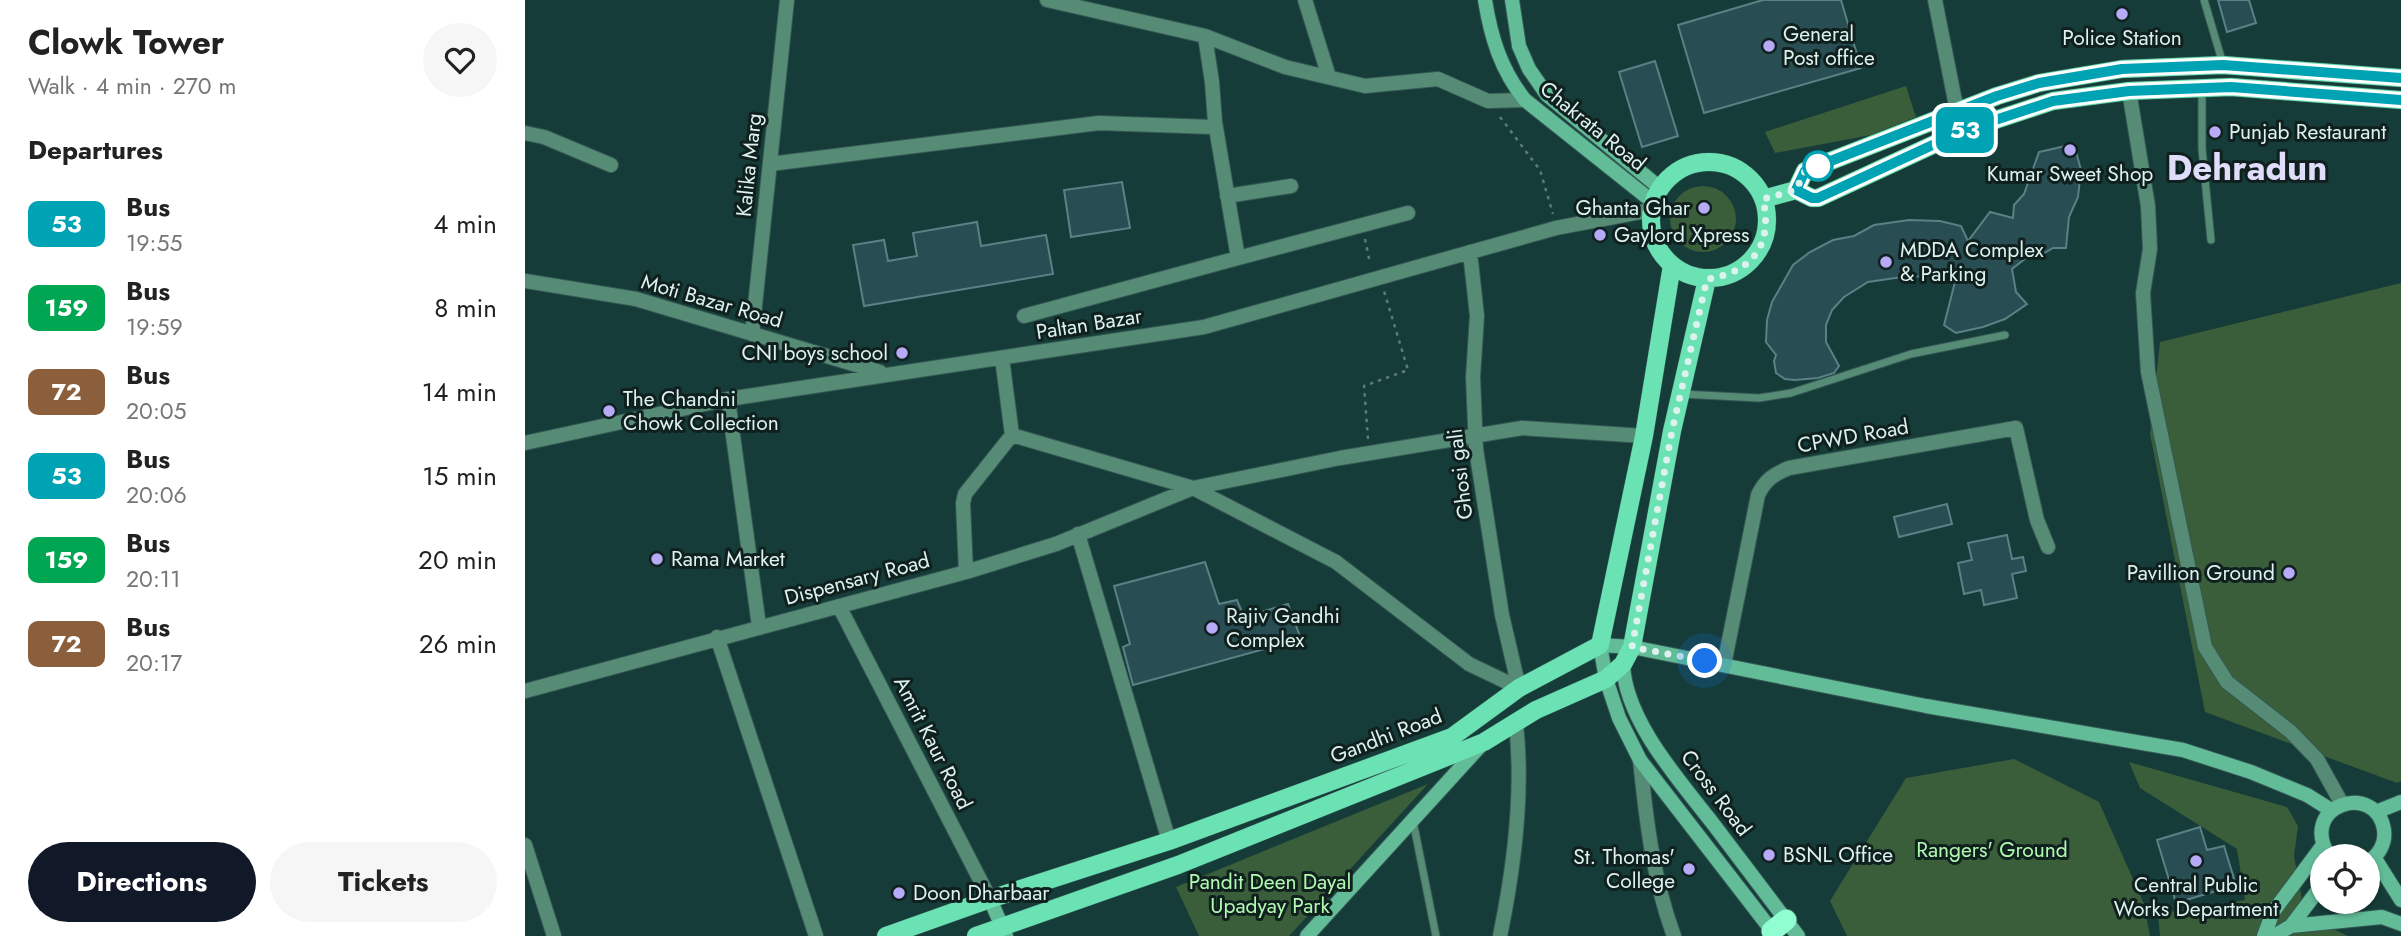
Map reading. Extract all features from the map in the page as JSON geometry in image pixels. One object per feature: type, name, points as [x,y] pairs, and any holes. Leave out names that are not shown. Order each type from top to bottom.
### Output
[{"type":"main road","name":"Chakrata Road","points":[[1485,0],[1496,53],[1509,80],[1525,100],[1655,200]]},
{"type":"main road","name":"Chakrata Road","points":[[1512,0],[1519,46],[1529,69],[1547,95],[1655,200]]},
{"type":"main road","points":[[1796,190],[1805,171],[1957,111],[2039,83],[2122,69],[2223,65],[2401,78]]},
{"type":"main road","points":[[1763,199],[1796,190],[1818,198],[1965,130],[2053,101],[2129,91],[2231,87],[2401,100]]},
{"type":"main road","points":[[1705,162],[1723,164],[1740,171],[1754,183],[1763,199],[1767,218],[1765,237],[1757,254],[1735,272],[1707,279],[1688,275],[1661,254],[1654,240],[1651,225],[1655,200],[1671,175],[1687,166],[1705,162]]},
{"type":"main road","points":[[1672,265],[1644,436],[1600,645],[1632,647],[1926,706],[2183,750],[2285,785],[2336,807]]},
{"type":"main road","points":[[1623,664],[1632,647],[1680,394],[1707,279]]},
{"type":"main road","name":"Gandhi Road","points":[[886,936],[1169,841],[1452,737],[1519,688],[1600,645]]},
{"type":"main road","name":"Cross Road","points":[[1600,645],[1606,679],[1619,718],[1640,760],[1783,931]]},
{"type":"main road","name":"Gandhi Road","points":[[976,936],[1004,932],[1484,743],[1536,710],[1606,679],[1623,664]]},
{"type":"main road","name":"Cross Road","points":[[1623,664],[1623,674],[1636,711],[1656,750],[1783,931]]},
{"type":"main road","points":[[1307,936],[1484,743]]},
{"type":"main road","points":[[2324,844],[2321,833],[2323,821],[2336,807],[2354,802],[2366,805],[2376,812],[2383,823],[2385,835],[2380,849]]},
{"type":"main road","points":[[2376,812],[2401,802]]},
{"type":"main road","points":[[2264,936],[2273,912],[2310,869]]},
{"type":"main road","points":[[2380,872],[2401,901]]},
{"type":"main road","points":[[990,899],[1004,932]]},
{"type":"main road","points":[[2274,936],[2291,926],[2310,901]]},
{"type":"main road","points":[[2291,926],[2382,917],[2401,924]]},
{"type":"street","name":"Kalika Marg","points":[[752,334],[787,0]]},
{"type":"street","points":[[1047,0],[1205,36],[1285,67],[1372,86],[1438,79],[1488,100],[1525,100]]},
{"type":"street","points":[[1113,15],[1117,0]]},
{"type":"street","points":[[1305,0],[1329,77]]},
{"type":"street","points":[[1935,0],[1957,111]]},
{"type":"street","points":[[1205,36],[1215,122],[1238,258]]},
{"type":"street","points":[[2129,91],[2148,206],[2150,249],[2143,293],[2148,372],[2205,647],[2227,682],[2291,732],[2317,759],[2336,807]]},
{"type":"street","points":[[770,164],[1100,123],[1212,127],[1215,122]]},
{"type":"street","points":[[525,133],[611,165]]},
{"type":"street","points":[[1227,196],[1291,187]]},
{"type":"street","name":"Paltan Bazar","points":[[525,443],[728,398],[1204,327],[1655,200]]},
{"type":"street","points":[[1024,316],[1408,213]]},
{"type":"street","name":"Ghosi gali","points":[[1470,252],[1477,316],[1473,377],[1475,435],[1502,615],[1519,688]]},
{"type":"street","name":"Moti Bazar Road","points":[[525,281],[636,299],[884,374]]},
{"type":"street","points":[[966,572],[963,503],[965,494],[1012,435],[1002,359]]},
{"type":"street","points":[[728,398],[759,626]]},
{"type":"street","name":"Dispensary Road","points":[[525,691],[717,637],[966,572],[1079,534],[1193,488],[1369,453],[1522,428],[1644,436]]},
{"type":"street","name":"CPWD Road","points":[[1724,665],[1758,495],[1764,483],[1789,468],[2016,428],[2037,520],[2048,547]]},
{"type":"street","points":[[1012,435],[1193,488],[1336,562],[1469,664],[1519,688]]},
{"type":"street","points":[[1079,534],[1169,841]]},
{"type":"street","name":"Amrit Kaur Road","points":[[839,606],[990,899]]},
{"type":"street","points":[[717,637],[816,936]]},
{"type":"street","points":[[1500,936],[1509,889],[1516,813],[1520,757],[1516,724]]},
{"type":"street","points":[[1640,760],[1645,813],[1653,856],[1674,936]]},
{"type":"street","points":[[525,845],[555,936]]},
{"type":"lane","points":[[2204,0],[2223,65]]},
{"type":"lane","points":[[2202,88],[2202,149],[2211,240]]},
{"type":"lane","points":[[1680,394],[1759,398],[1791,393],[1911,354],[2005,335]]},
{"type":"lane","points":[[1413,820],[1436,936]]},
{"type":"path","points":[[1488,100],[1540,170],[1545,180],[1556,228]]},
{"type":"path","points":[[1362,225],[1408,370],[1364,386],[1369,453]]},
{"type":"green space","points":[[1906,86],[1916,117],[1871,135],[1775,153],[1765,132]]},
{"type":"green space","points":[[1703,186],[1716,188],[1731,201],[1736,219],[1734,232],[1721,247],[1703,252],[1690,250],[1675,237],[1670,219],[1672,206],[1685,191]]},
{"type":"green space","name":"Pavillion Ground","points":[[2401,283],[2401,781],[2397,783],[2205,712],[2150,434],[2160,342]]},
{"type":"green space","name":"Rangers' Ground","points":[[2014,759],[2099,802],[2144,904],[2150,936],[1847,936],[1830,901],[1906,778]]},
{"type":"green space","points":[[2129,762],[2287,807],[2298,826],[2294,856],[2305,916],[2348,936],[2160,936],[2158,914],[2245,900],[2237,849],[2140,788]]},
{"type":"green space","name":"Pandit Deen Dayal Upadyay Park","points":[[1428,784],[1289,936],[1199,936],[1176,887]]},
{"type":"building","name":"General Post office","points":[[1763,0],[1841,0],[1861,68],[1704,113],[1678,25]]},
{"type":"building","points":[[2218,0],[2249,0],[2256,23],[2227,32]]},
{"type":"building","points":[[1655,61],[1678,136],[1642,147],[1619,72]]},
{"type":"building","name":"MDDA Complex & Parking","points":[[2074,144],[2081,170],[2078,197],[2069,217],[2066,248],[2053,248],[2041,255],[2030,255],[2012,269],[2016,292],[2027,304],[2005,319],[1956,333],[1944,325],[1956,278],[1909,276],[1868,282],[1844,297],[1832,310],[1826,325],[1826,342],[1839,366],[1834,373],[1795,380],[1785,379],[1776,373],[1776,355],[1766,342],[1767,320],[1772,302],[1793,265],[1833,240],[1854,236],[1874,225],[1909,220],[1940,221],[1961,226],[1968,241],[1990,212],[2013,218],[2014,205],[2024,194],[2039,152]]},
{"type":"building","points":[[1122,182],[1130,228],[1071,237],[1064,190]]},
{"type":"building","points":[[977,222],[981,246],[1046,235],[1053,274],[864,306],[853,245],[884,240],[888,261],[917,256],[913,233]]},
{"type":"building","points":[[1947,504],[1952,524],[1899,537],[1894,517]]},
{"type":"building","points":[[2007,535],[2012,559],[2023,557],[2026,571],[2012,574],[2017,598],[1984,605],[1981,590],[1964,594],[1958,563],[1972,560],[1968,543]]},
{"type":"building","name":"Rajiv Gandhi Complex","points":[[1205,562],[1219,604],[1237,600],[1244,617],[1288,604],[1301,639],[1133,685],[1123,647],[1130,644],[1114,586]]},
{"type":"building","name":"Central Public Works Department","points":[[2200,827],[2207,850],[2224,846],[2236,885],[2176,903],[2157,840]]},
{"type":"bus line","name":"53","points":[[2401,78],[2223,65],[2122,69],[2039,83],[1957,111],[1805,171],[1796,190],[1818,198],[1965,130],[2053,101],[2129,91],[2231,87],[2401,100]]},
{"type":"place","name":"Police Station","points":[[2122,14]]},
{"type":"place","name":"General Post office","points":[[1769,46]]},
{"type":"place","name":"Punjab Restaurant","points":[[2215,132]]},
{"type":"place","name":"Kumar Sweet Shop","points":[[2070,150]]},
{"type":"place","name":"Ghanta Ghar","points":[[1704,208]]},
{"type":"place","name":"Gaylord Xpress","points":[[1600,235]]},
{"type":"place","name":"MDDA Complex & Parking","points":[[1886,262]]},
{"type":"place","name":"CNI boys school","points":[[902,353]]},
{"type":"place","name":"The Chandni Chowk Collection","points":[[609,411]]},
{"type":"place","name":"Rama Market","points":[[657,559]]},
{"type":"place","name":"Pavillion Ground","points":[[2289,573]]},
{"type":"place","name":"Rajiv Gandhi Complex","points":[[1212,628]]},
{"type":"place","name":"BSNL Office","points":[[1769,855]]},
{"type":"place","name":"Central Public Works Department","points":[[2196,861]]},
{"type":"place","name":"St. Thomas' College","points":[[1689,869]]},
{"type":"place","name":"Doon Dharbaar","points":[[899,893]]},
{"type":"district","name":"Dehradun","points":[[2247,168]]},
{"type":"route","points":[[1705,661],[1632,647],[1680,394],[1707,279],[1726,276],[1743,268],[1757,254],[1765,237],[1767,218],[1763,199],[1796,190],[1805,171],[1827,162],[1818,166]]}]
